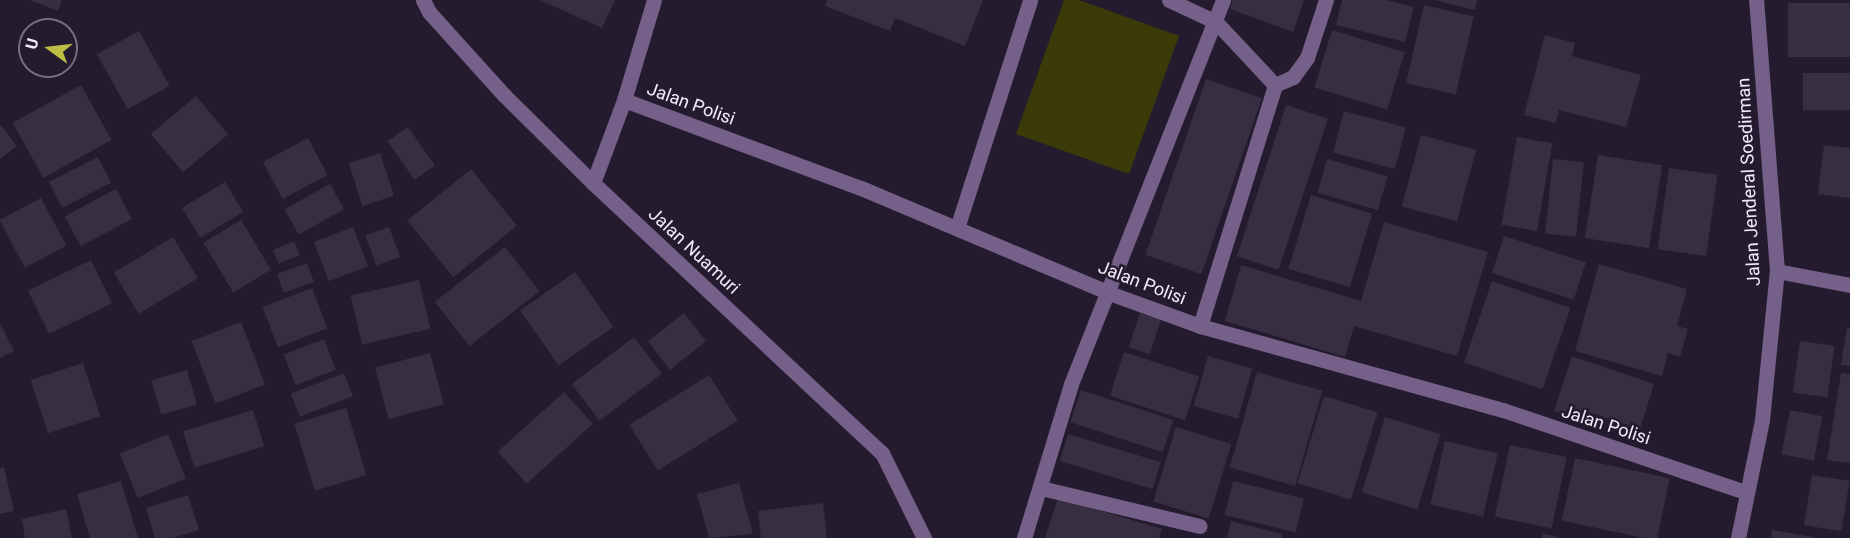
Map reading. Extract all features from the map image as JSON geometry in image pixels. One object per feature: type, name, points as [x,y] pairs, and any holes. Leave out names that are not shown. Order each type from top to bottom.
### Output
[{"type":"street","name":"Jalan Nuamuri","points":[[423,0],[429,12],[504,95],[593,183],[882,453],[924,538]]},
{"type":"street","points":[[624,100],[654,0]]},
{"type":"street","points":[[957,228],[1030,0]]},
{"type":"street","points":[[1169,0],[1216,22],[1275,85]]},
{"type":"street","points":[[1024,538],[1071,384],[1223,0]]},
{"type":"street","points":[[1200,326],[1275,85],[1293,77],[1307,58],[1326,0]]},
{"type":"street","name":"Jalan Jenderal Soedirman","points":[[1737,538],[1762,420],[1777,271],[1756,0]]},
{"type":"street","name":"Jalan Polisi","points":[[593,183],[624,100],[957,228],[1109,292],[1200,326],[1503,410],[1745,492]]},
{"type":"street","points":[[1777,271],[1850,285]]},
{"type":"street","points":[[1041,488],[1198,526]]},
{"type":"shaded area","points":[[1064,0],[1079,0],[1179,36],[1129,174],[1016,134]]},
{"type":"building","points":[[30,0],[62,0],[58,11]]},
{"type":"building","points":[[540,0],[615,0],[602,28]]},
{"type":"building","points":[[827,0],[983,0],[965,46],[895,18],[890,31],[825,6]]},
{"type":"building","points":[[1233,0],[1304,0],[1293,32],[1230,9]]},
{"type":"building","points":[[1342,0],[1386,0],[1414,7],[1405,42],[1336,25]]},
{"type":"building","points":[[1434,0],[1477,0],[1475,10]]},
{"type":"building","points":[[1788,3],[1850,3],[1850,57],[1788,57]]},
{"type":"building","points":[[1424,5],[1474,16],[1456,94],[1406,83]]},
{"type":"building","points":[[1332,30],[1405,52],[1387,110],[1314,87]]},
{"type":"building","points":[[139,31],[170,86],[128,109],[97,54]]},
{"type":"building","points":[[1545,35],[1575,43],[1572,56],[1641,75],[1626,127],[1559,110],[1556,123],[1524,115]]},
{"type":"building","points":[[1803,73],[1850,73],[1850,110],[1803,110]]},
{"type":"building","points":[[1206,79],[1262,98],[1201,274],[1145,255]]},
{"type":"building","points":[[81,85],[112,140],[43,178],[13,123]]},
{"type":"building","points":[[196,96],[228,134],[183,172],[151,134]]},
{"type":"building","points":[[1286,105],[1328,119],[1279,270],[1237,256]]},
{"type":"building","points":[[1344,111],[1406,128],[1395,169],[1333,153]]},
{"type":"building","points":[[0,124],[17,146],[0,159]]},
{"type":"building","points":[[408,127],[435,166],[414,180],[388,141]]},
{"type":"building","points":[[1421,135],[1476,150],[1457,221],[1402,206]]},
{"type":"building","points":[[1517,137],[1552,143],[1537,231],[1502,225]]},
{"type":"building","points":[[308,138],[328,175],[283,199],[263,162]]},
{"type":"building","points":[[1824,145],[1850,148],[1850,198],[1818,194]]},
{"type":"building","points":[[380,153],[394,196],[363,206],[349,163]]},
{"type":"building","points":[[1598,155],[1662,165],[1649,248],[1585,238]]},
{"type":"building","points":[[98,157],[111,183],[62,208],[49,182]]},
{"type":"building","points":[[1327,159],[1388,176],[1378,210],[1317,193]]},
{"type":"building","points":[[1553,159],[1584,162],[1576,237],[1545,234]]},
{"type":"building","points":[[1669,168],[1718,175],[1706,256],[1658,249]]},
{"type":"building","points":[[471,169],[517,226],[453,277],[407,221]]},
{"type":"building","points":[[225,182],[243,212],[200,238],[182,208]]},
{"type":"building","points":[[330,184],[344,209],[299,235],[285,209]]},
{"type":"building","points":[[116,189],[132,219],[81,246],[65,216]]},
{"type":"building","points":[[1311,195],[1372,214],[1350,287],[1288,269]]},
{"type":"building","points":[[41,198],[66,246],[25,268],[0,220]]},
{"type":"building","points":[[241,220],[271,270],[233,292],[203,243]]},
{"type":"building","points":[[1384,222],[1488,252],[1457,356],[1354,326],[1345,357],[1225,321],[1241,265],[1361,301]]},
{"type":"building","points":[[353,227],[368,266],[329,281],[314,242]]},
{"type":"building","points":[[389,227],[400,257],[376,266],[366,236]]},
{"type":"building","points":[[1504,236],[1586,263],[1574,300],[1492,273]]},
{"type":"building","points":[[173,237],[198,278],[139,314],[114,273]]},
{"type":"building","points":[[294,241],[300,255],[279,264],[273,250]]},
{"type":"building","points":[[505,247],[539,291],[469,346],[435,302]]},
{"type":"building","points":[[91,260],[112,303],[49,334],[28,291]]},
{"type":"building","points":[[307,263],[314,282],[284,293],[277,274]]},
{"type":"building","points":[[1599,264],[1687,289],[1677,326],[1688,329],[1680,357],[1668,353],[1662,376],[1575,351]]},
{"type":"building","points":[[575,272],[613,327],[559,365],[520,310]]},
{"type":"building","points":[[419,280],[430,329],[362,344],[351,296]]},
{"type":"building","points":[[1492,281],[1570,308],[1542,389],[1464,362]]},
{"type":"building","points":[[312,288],[327,328],[278,347],[263,307]]},
{"type":"building","points":[[684,313],[706,341],[670,370],[648,341]]},
{"type":"building","points":[[1140,313],[1161,320],[1150,354],[1129,347]]},
{"type":"building","points":[[241,322],[265,385],[216,404],[192,341]]},
{"type":"building","points":[[0,323],[14,351],[0,358]]},
{"type":"building","points":[[1847,327],[1850,328],[1850,366],[1841,365]]},
{"type":"building","points":[[634,337],[662,374],[599,421],[572,384]]},
{"type":"building","points":[[324,339],[336,370],[296,385],[284,354]]},
{"type":"building","points":[[1800,341],[1835,346],[1827,397],[1793,392]]},
{"type":"building","points":[[1124,352],[1199,376],[1185,420],[1110,396]]},
{"type":"building","points":[[430,353],[444,404],[389,419],[375,368]]},
{"type":"building","points":[[1208,356],[1252,369],[1238,419],[1194,406]]},
{"type":"building","points":[[1572,356],[1654,384],[1640,429],[1588,412],[1585,421],[1554,411]]},
{"type":"building","points":[[83,363],[100,416],[48,433],[31,380]]},
{"type":"building","points":[[187,370],[197,405],[161,415],[151,380]]},
{"type":"building","points":[[1257,372],[1322,391],[1295,486],[1230,467]]},
{"type":"building","points":[[344,373],[353,396],[300,417],[291,393]]},
{"type":"building","points":[[1841,373],[1850,374],[1850,463],[1827,460]]},
{"type":"building","points":[[709,375],[738,421],[658,471],[629,425]]},
{"type":"building","points":[[1081,390],[1173,420],[1163,452],[1070,422]]},
{"type":"building","points":[[564,392],[593,424],[527,484],[498,452]]},
{"type":"building","points":[[1324,396],[1378,412],[1351,499],[1297,483]]},
{"type":"building","points":[[346,408],[366,475],[315,491],[294,424]]},
{"type":"building","points":[[253,410],[264,446],[194,468],[183,431]]},
{"type":"building","points":[[1790,410],[1822,416],[1814,460],[1781,454]]},
{"type":"building","points":[[1385,417],[1440,434],[1417,510],[1362,493]]},
{"type":"building","points":[[1176,427],[1231,444],[1209,519],[1153,502]]},
{"type":"building","points":[[168,434],[186,479],[138,498],[120,453]]},
{"type":"building","points":[[1068,434],[1161,462],[1153,489],[1060,461]]},
{"type":"building","points":[[1445,441],[1498,453],[1483,516],[1430,504]]},
{"type":"building","points":[[1510,445],[1567,457],[1552,528],[1495,516]]},
{"type":"building","points":[[1575,458],[1670,478],[1657,538],[1644,538],[1562,521]]},
{"type":"building","points":[[4,467],[14,511],[0,514],[0,468]]},
{"type":"building","points":[[1812,475],[1850,481],[1842,531],[1804,525]]},
{"type":"building","points":[[121,481],[138,538],[90,538],[77,494]]},
{"type":"building","points":[[1233,481],[1304,499],[1295,533],[1225,515]]},
{"type":"building","points":[[739,483],[753,534],[709,538],[697,494]]},
{"type":"building","points":[[188,495],[199,530],[173,538],[155,538],[146,508]]},
{"type":"building","points":[[1058,498],[1162,529],[1159,538],[1045,538]]},
{"type":"building","points":[[823,503],[827,538],[761,538],[758,511]]},
{"type":"building","points":[[66,509],[72,538],[25,538],[22,519]]},
{"type":"building","points":[[1231,521],[1282,534],[1281,538],[1227,538]]},
{"type":"building","points":[[1772,530],[1813,537],[1813,538],[1771,538]]},
{"type":"building","points":[[1543,534],[1559,537],[1559,538],[1542,538]]}]
